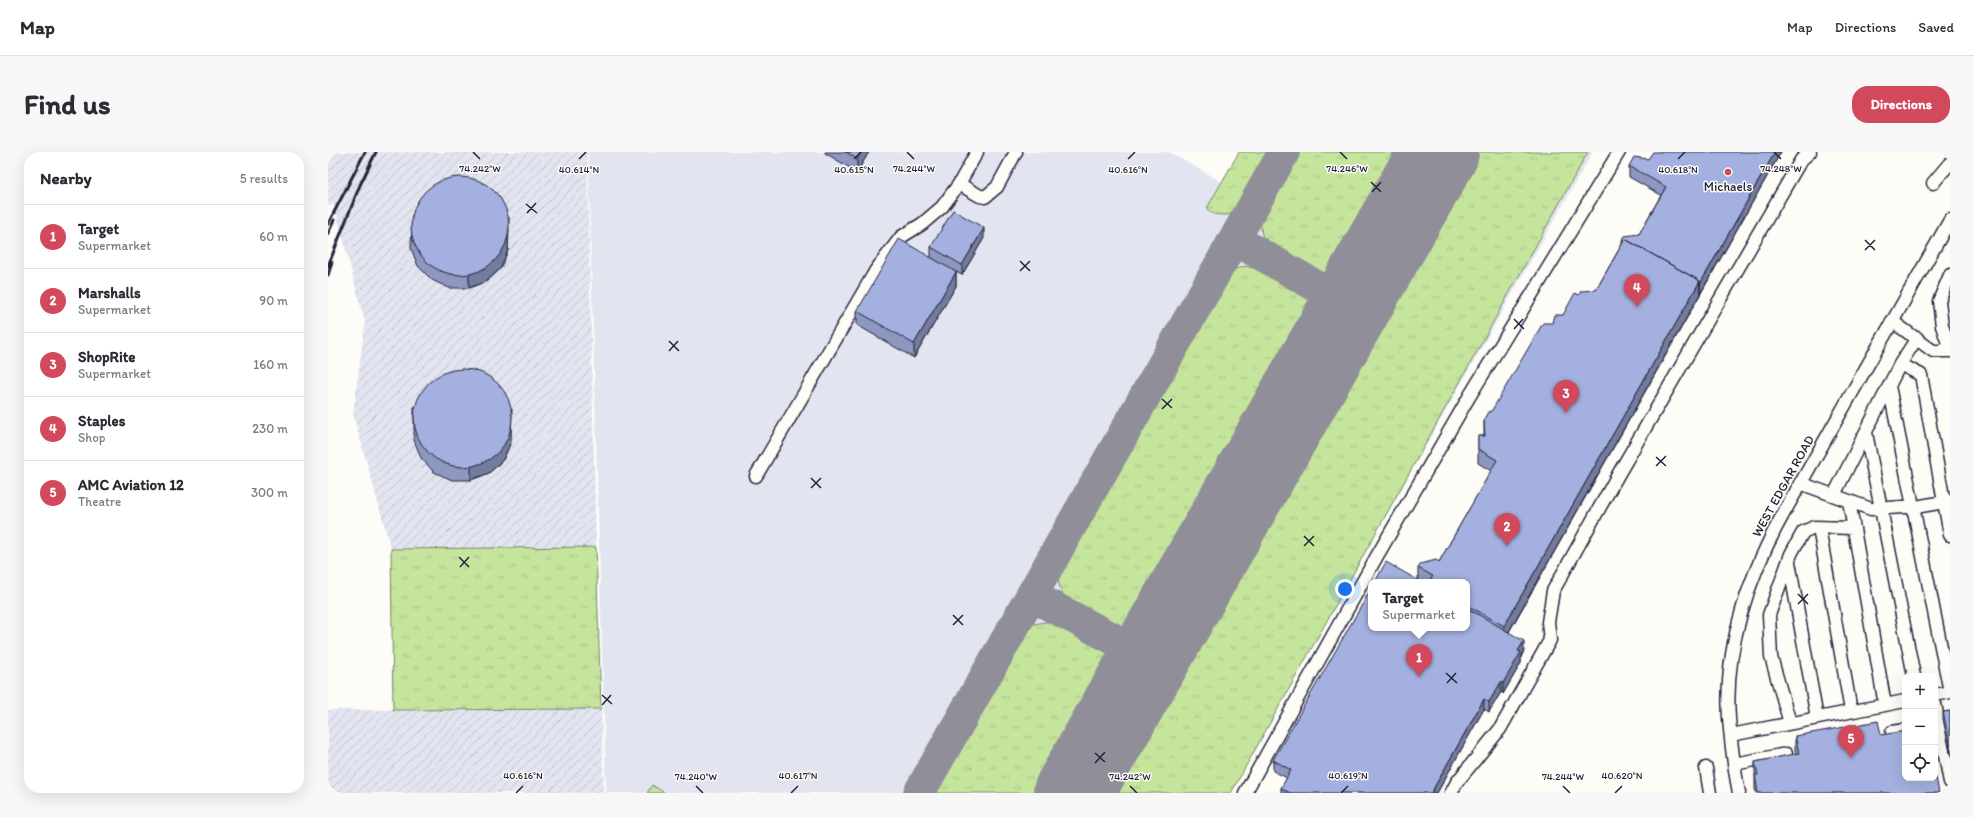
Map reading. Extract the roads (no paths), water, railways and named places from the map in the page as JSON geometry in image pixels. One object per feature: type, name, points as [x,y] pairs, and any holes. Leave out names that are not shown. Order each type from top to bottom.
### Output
[{"type":"lane","points":[[756,476],[876,270],[901,236],[922,224],[942,207],[959,184],[977,152]]},
{"type":"lane","points":[[959,184],[980,196],[985,197],[992,194],[1016,152]]},
{"type":"lane","points":[[1245,793],[1377,556],[1469,397],[1619,152]]},
{"type":"lane","points":[[1451,793],[1457,782],[1500,729],[1534,669],[1550,640],[1548,622],[1553,591],[1713,309],[1801,160],[1810,152]]},
{"type":"lane","points":[[1933,183],[1950,163]]},
{"type":"lane","name":"WEST EDGAR ROAD","points":[[1739,793],[1734,764],[1729,716],[1731,667],[1742,611],[1768,540],[1950,220]]},
{"type":"lane","points":[[1892,321],[1934,351],[1950,350],[1942,326],[1939,301],[1950,275]]},
{"type":"lane","points":[[1834,496],[1900,364],[1917,338]]},
{"type":"lane","points":[[1900,364],[1921,376],[1946,501],[1950,535]]},
{"type":"lane","points":[[1889,386],[1950,692],[1938,694]]},
{"type":"lane","points":[[1866,433],[1913,673]]},
{"type":"lane","points":[[1800,483],[1871,509],[1912,506],[1946,501]]},
{"type":"lane","points":[[1849,501],[1885,704]]},
{"type":"lane","points":[[1790,724],[1771,657],[1769,615],[1788,561],[1803,532],[1814,528],[1854,528]]},
{"type":"lane","points":[[1819,528],[1851,711]]},
{"type":"lane","points":[[1788,561],[1817,718]]},
{"type":"lane","points":[[1731,735],[1902,701]]},
{"type":"lane","points":[[1938,728],[1950,782]]},
{"type":"lane","points":[[1892,732],[1902,730]]},
{"type":"lane","points":[[1734,764],[1786,754]]},
{"type":"lane","points":[[1706,768],[1710,793]]},
{"type":"railway","points":[[328,224],[365,152]]},
{"type":"railway","points":[[328,266],[360,185],[376,152]]},
{"type":"railway","points":[[328,234],[334,220]]},
{"type":"railway","points":[[328,275],[332,262]]},
{"type":"place","name":"Michaels","points":[[1728,172]]},
{"type":"place","name":"Staples","points":[[1637,307]]},
{"type":"place","name":"ShopRite","points":[[1566,413]]},
{"type":"place","name":"Marshalls","points":[[1507,546]]},
{"type":"place","name":"Target","points":[[1419,677]]},
{"type":"place","name":"AMC Aviation 12","points":[[1851,758]]}]
